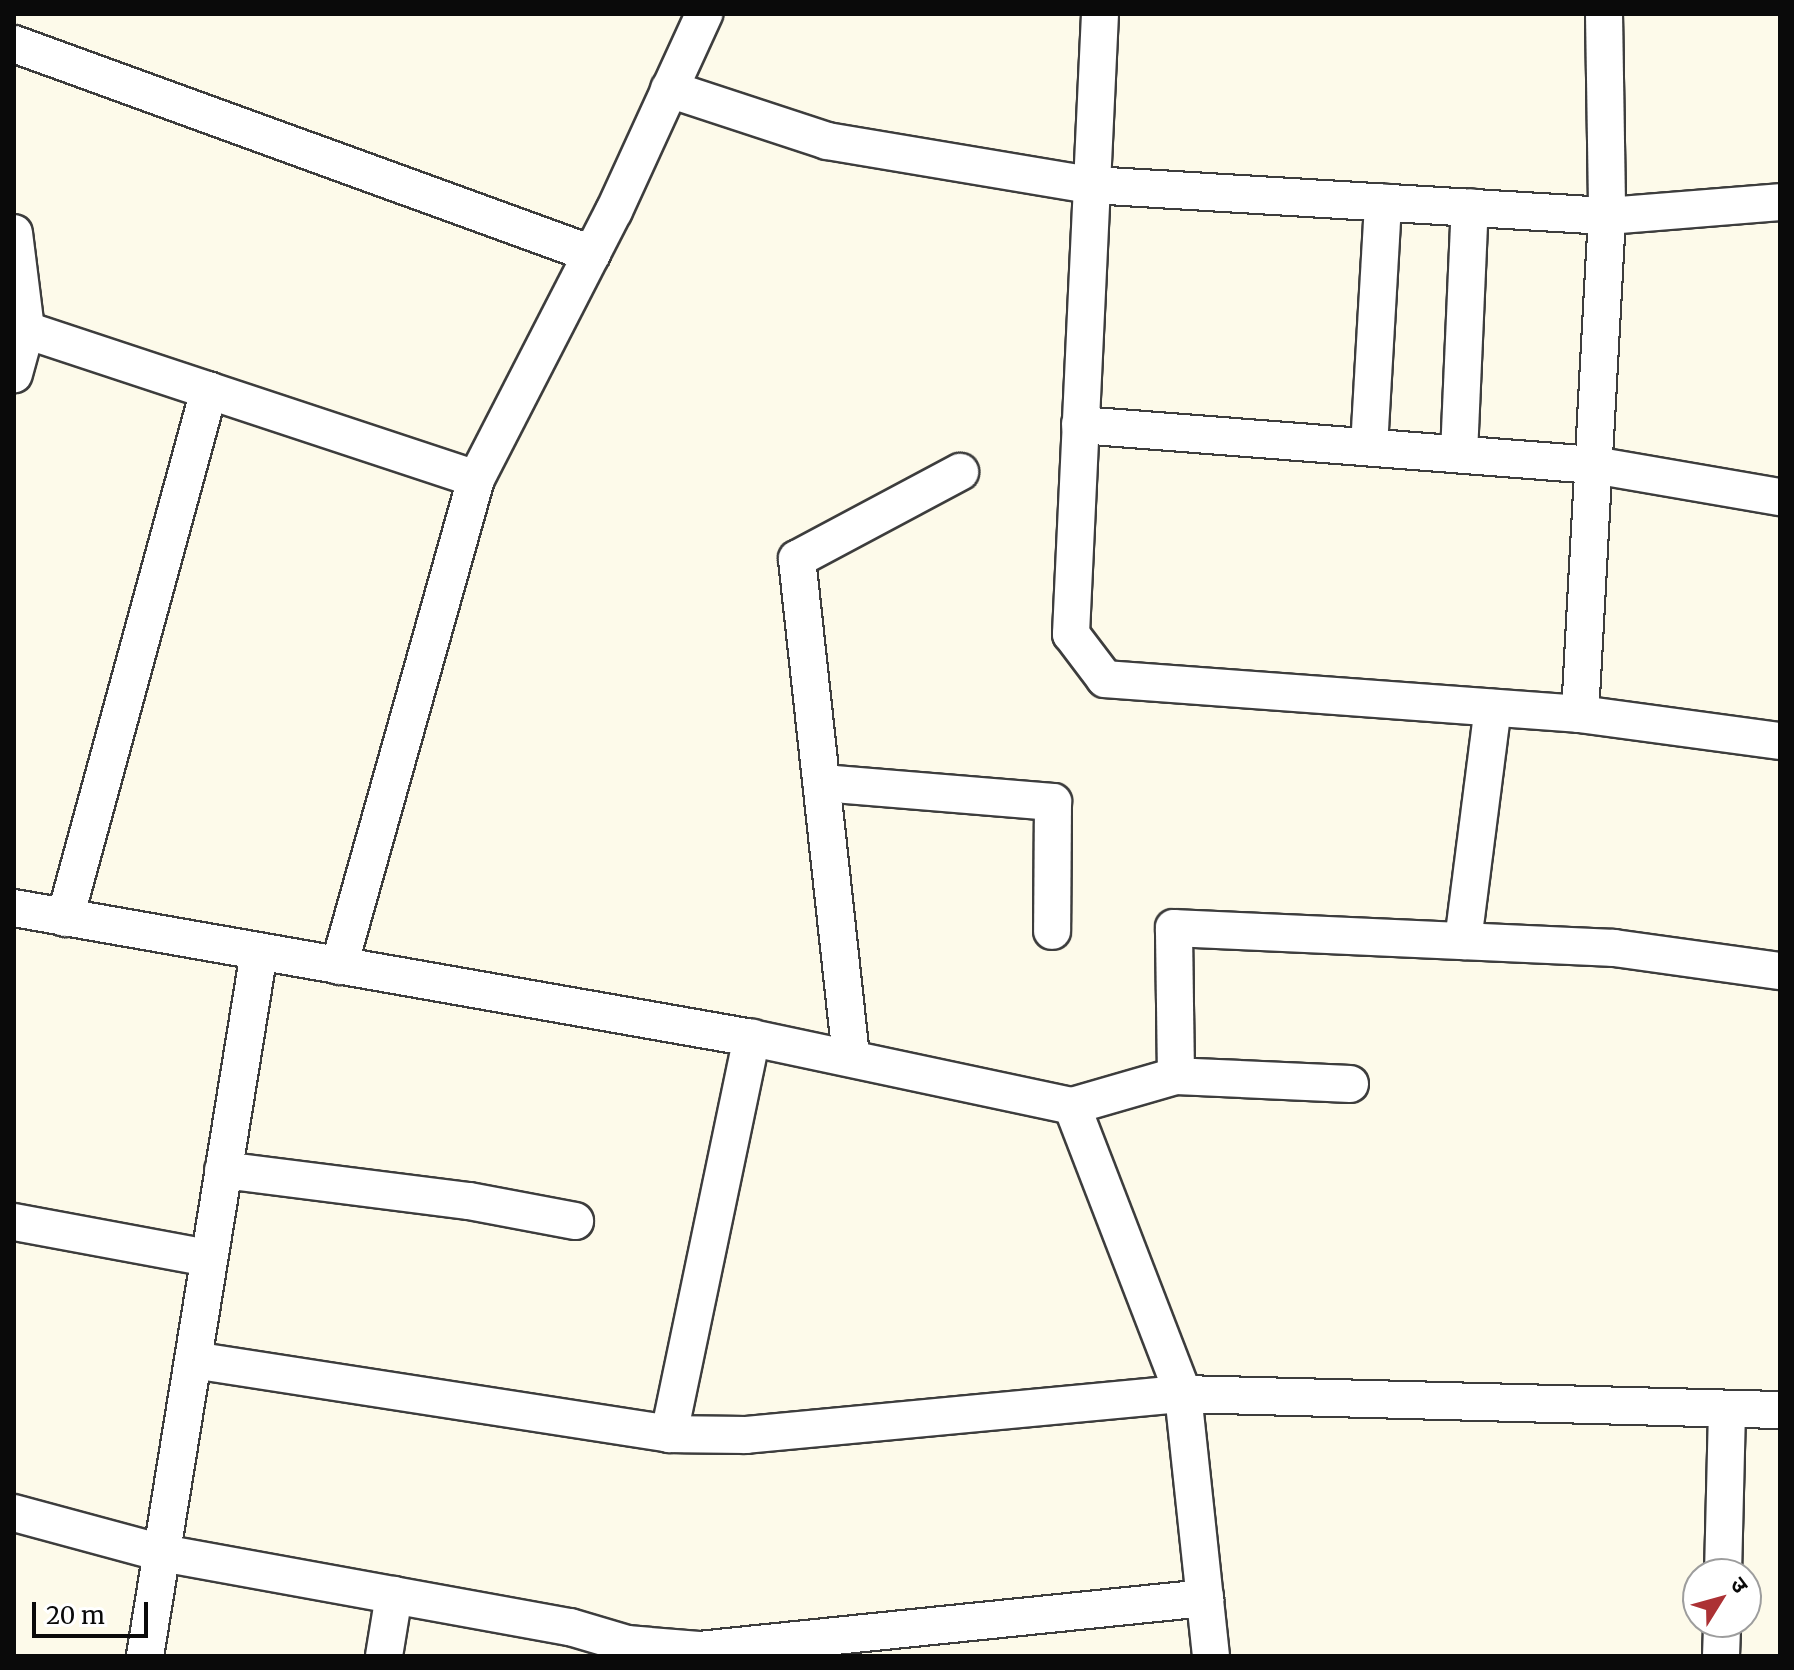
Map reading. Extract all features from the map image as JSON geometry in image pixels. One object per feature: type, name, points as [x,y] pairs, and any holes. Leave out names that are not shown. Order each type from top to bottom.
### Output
[{"type":"street","points":[[339,966],[476,479],[592,254],[704,14]]},
{"type":"street","points":[[1100,14],[1071,634],[1105,679],[1580,714],[1780,741]]},
{"type":"street","points":[[1580,714],[1607,216],[1604,14]]},
{"type":"street","points":[[14,44],[592,254]]},
{"type":"street","points":[[669,89],[827,141],[1091,185],[1607,216],[1780,202]]},
{"type":"street","points":[[1369,447],[1383,202]]},
{"type":"street","points":[[1459,454],[1470,207]]},
{"type":"street","points":[[14,233],[26,330],[14,374]]},
{"type":"street","points":[[26,330],[476,479]]},
{"type":"street","points":[[65,918],[209,390]]},
{"type":"street","points":[[1080,425],[1594,465],[1780,497]]},
{"type":"street","points":[[851,1057],[797,559],[960,472]]},
{"type":"street","points":[[1463,941],[1493,708]]},
{"type":"street","points":[[822,783],[1053,802],[1052,931]]},
{"type":"street","points":[[14,908],[752,1038],[1072,1106],[1176,1076],[1350,1084]]},
{"type":"street","points":[[1176,1076],[1174,928],[1614,948],[1780,971]]},
{"type":"street","points":[[145,1656],[259,952]]},
{"type":"street","points":[[669,1434],[752,1038]]},
{"type":"street","points":[[1072,1106],[1183,1394],[1211,1656]]},
{"type":"street","points":[[223,1170],[469,1201],[575,1221]]},
{"type":"street","points":[[14,1222],[209,1258]]},
{"type":"street","points":[[193,1360],[669,1434],[762,1434],[1183,1394],[1780,1410]]},
{"type":"street","points":[[1723,1558],[1727,1409]]},
{"type":"street","points":[[14,1513],[162,1553],[570,1627],[627,1644],[699,1650],[1205,1598]]},
{"type":"street","points":[[384,1656],[394,1595]]}]
